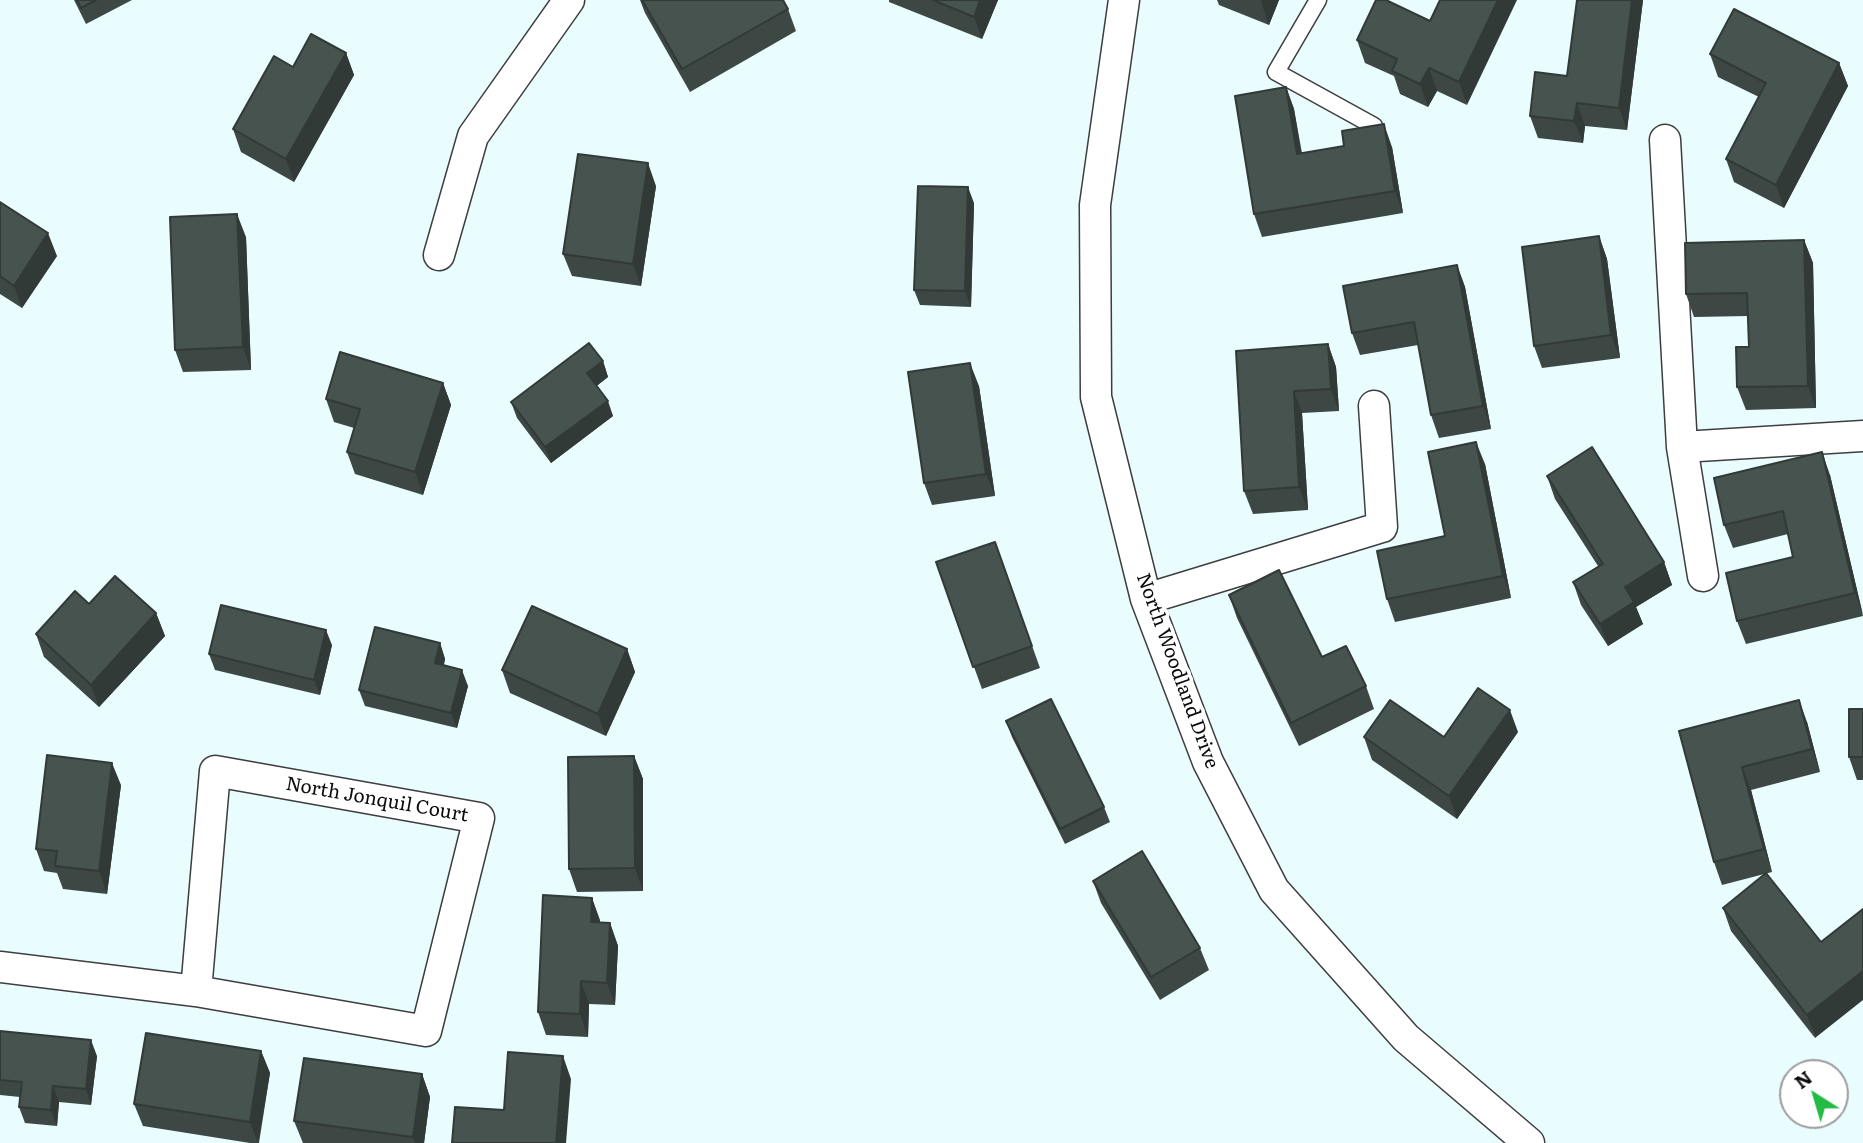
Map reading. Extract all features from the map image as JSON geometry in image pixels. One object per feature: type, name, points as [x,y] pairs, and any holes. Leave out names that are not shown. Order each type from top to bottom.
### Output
[{"type":"street","points":[[439,256],[473,136],[569,0]]},
{"type":"street","name":"North Woodland Drive","points":[[1124,0],[1095,205],[1096,397],[1146,598],[1208,762],[1274,890],[1406,1038],[1530,1143]]},
{"type":"street","points":[[1665,140],[1682,447],[1703,576]]},
{"type":"street","points":[[1146,598],[1382,527],[1374,406]]},
{"type":"street","points":[[1682,447],[1863,436]]},
{"type":"street","name":"North Jonquil Court","points":[[0,967],[196,991],[426,1031],[478,818],[215,771],[196,991]]},
{"type":"lane","points":[[1318,0],[1276,72],[1374,126]]},
{"type":"building","points":[[77,0],[96,0],[81,8]]},
{"type":"building","points":[[642,0],[783,0],[788,9],[682,69]]},
{"type":"building","points":[[933,0],[980,0],[974,17]]},
{"type":"building","points":[[1376,0],[1386,0],[1430,21],[1440,0],[1498,0],[1459,82],[1429,68],[1420,84],[1392,71],[1397,59],[1357,40]]},
{"type":"building","points":[[1577,0],[1632,0],[1619,108],[1577,103],[1574,121],[1530,116],[1535,72],[1567,76]]},
{"type":"building","points":[[1734,9],[1839,63],[1776,185],[1726,159],[1766,83],[1710,54]]},
{"type":"building","points":[[311,34],[346,53],[286,159],[233,129],[274,56],[293,67]]},
{"type":"building","points":[[1286,87],[1297,154],[1344,146],[1342,131],[1384,124],[1395,191],[1254,214],[1235,96]]},
{"type":"building","points":[[578,154],[648,163],[633,264],[563,254]]},
{"type":"building","points":[[918,186],[968,187],[965,291],[914,290]]},
{"type":"building","points":[[0,202],[48,233],[14,286],[0,276]]},
{"type":"building","points":[[237,214],[243,347],[175,350],[170,217]]},
{"type":"building","points":[[1599,236],[1611,335],[1534,346],[1522,247]]},
{"type":"building","points":[[1804,240],[1808,386],[1737,387],[1736,347],[1749,347],[1747,293],[1686,294],[1685,243]]},
{"type":"building","points":[[1457,265],[1483,406],[1431,415],[1414,322],[1352,333],[1343,286]]},
{"type":"building","points":[[589,343],[603,361],[587,373],[608,401],[545,447],[511,402]]},
{"type":"building","points":[[1328,344],[1331,389],[1294,391],[1299,487],[1244,491],[1236,351]]},
{"type":"building","points":[[340,352],[443,383],[415,472],[347,452],[360,409],[326,399]]},
{"type":"building","points":[[970,363],[986,474],[924,483],[908,372]]},
{"type":"building","points":[[1476,442],[1503,576],[1387,599],[1377,551],[1445,536],[1428,452]]},
{"type":"building","points":[[1592,447],[1664,562],[1625,587],[1634,602],[1600,624],[1573,582],[1603,564],[1547,476]]},
{"type":"building","points":[[1822,452],[1855,593],[1737,621],[1726,573],[1793,557],[1783,511],[1724,525],[1714,478]]},
{"type":"building","points":[[995,542],[1032,646],[973,667],[936,562]]},
{"type":"building","points":[[1279,570],[1322,657],[1346,646],[1366,686],[1291,723],[1229,595]]},
{"type":"building","points":[[115,576],[156,613],[91,685],[36,634],[75,591],[89,604]]},
{"type":"building","points":[[221,605],[326,630],[314,680],[209,654]]},
{"type":"building","points":[[532,606],[627,649],[598,714],[502,670]]},
{"type":"building","points":[[375,627],[440,643],[435,663],[462,670],[451,713],[359,690]]},
{"type":"building","points":[[1478,688],[1510,710],[1449,796],[1364,737],[1390,700],[1444,737]]},
{"type":"building","points":[[1051,699],[1104,807],[1060,829],[1006,721]]},
{"type":"building","points":[[1799,700],[1812,749],[1742,767],[1764,849],[1714,862],[1679,731]]},
{"type":"building","points":[[1849,709],[1863,709],[1863,757],[1849,757]]},
{"type":"building","points":[[47,755],[112,763],[99,871],[55,866],[57,851],[36,849]]},
{"type":"building","points":[[634,756],[635,868],[569,869],[568,757]]},
{"type":"building","points":[[1142,851],[1200,948],[1151,977],[1093,881]]},
{"type":"building","points":[[1766,873],[1821,942],[1863,909],[1863,971],[1807,1015],[1723,908]]},
{"type":"building","points":[[543,895],[592,898],[591,922],[610,923],[607,983],[581,981],[580,1014],[538,1012]]},
{"type":"building","points":[[0,1031],[91,1040],[86,1089],[53,1086],[51,1110],[19,1107],[22,1082],[0,1080]]},
{"type":"building","points":[[146,1033],[261,1051],[250,1122],[134,1104]]},
{"type":"building","points":[[508,1052],[563,1056],[556,1143],[452,1143],[455,1107],[504,1110]]},
{"type":"building","points":[[304,1058],[422,1074],[413,1137],[294,1121]]}]
